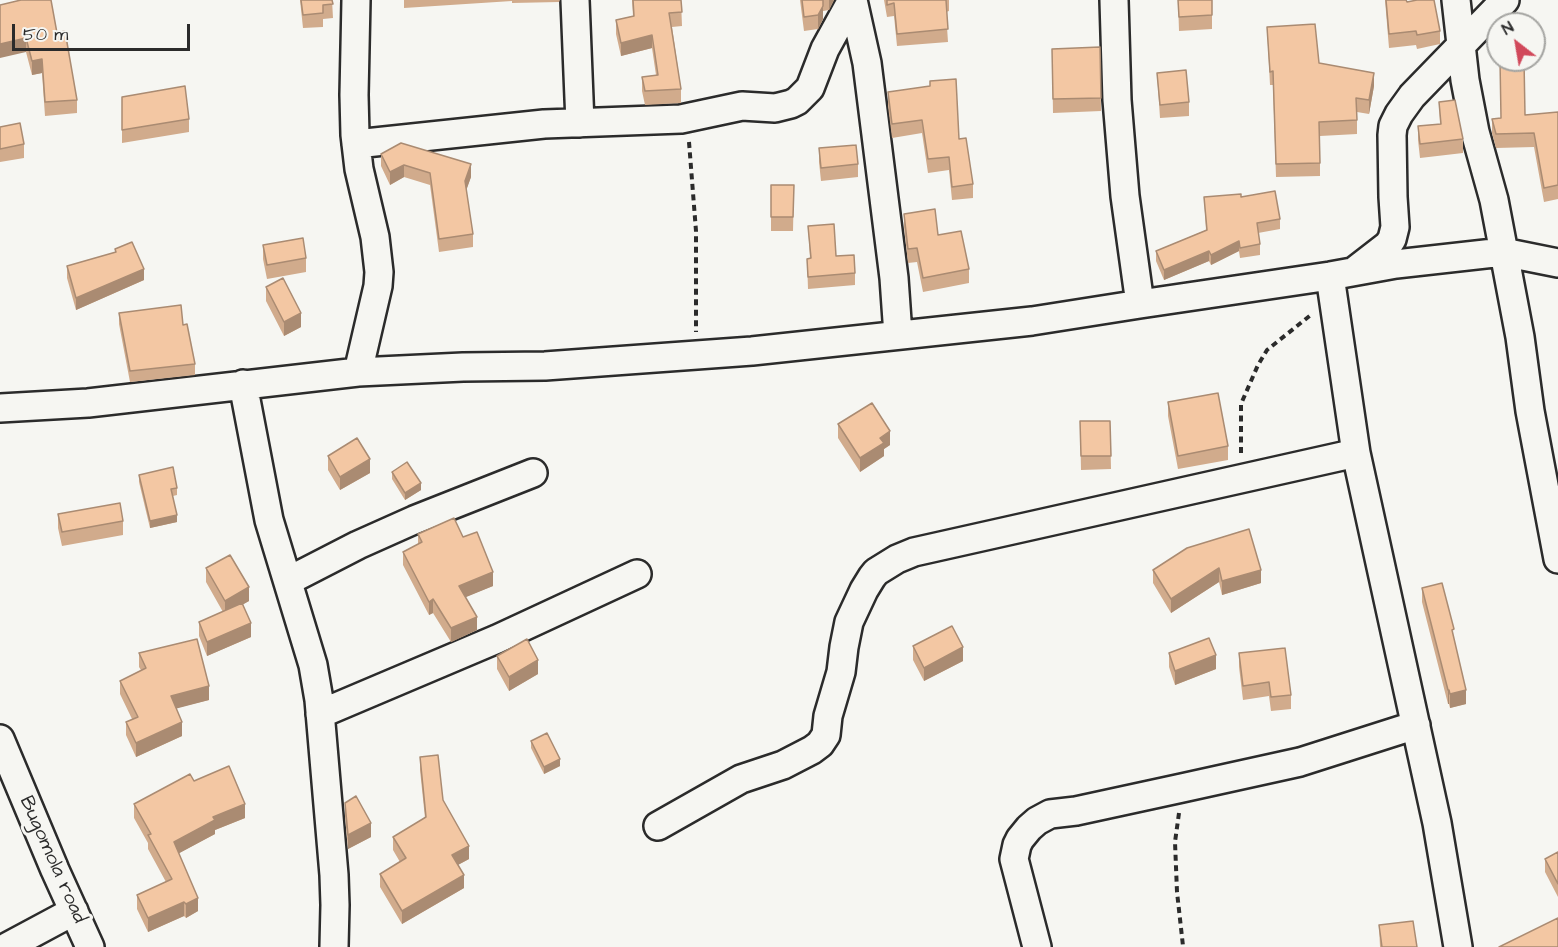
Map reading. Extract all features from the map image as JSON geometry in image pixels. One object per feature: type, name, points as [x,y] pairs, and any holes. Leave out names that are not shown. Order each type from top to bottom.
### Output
[{"type":"street","points":[[356,0],[354,95],[356,144],[380,272],[358,372]]},
{"type":"street","points":[[575,0],[580,123]]},
{"type":"street","points":[[356,144],[544,124],[681,119],[742,106],[775,108],[797,101],[810,88],[825,49],[853,0]]},
{"type":"street","points":[[853,0],[867,63],[894,278],[898,335]]},
{"type":"street","points":[[1114,0],[1117,100],[1125,196],[1140,304]]},
{"type":"street","points":[[1456,0],[1465,80],[1475,132],[1494,200],[1521,337],[1530,411],[1558,556]]},
{"type":"street","points":[[1339,282],[1388,245],[1392,239],[1395,227],[1393,126],[1412,96],[1505,0]]},
{"type":"street","points":[[0,408],[88,403],[358,372],[545,366],[752,351],[1032,321],[1140,304],[1339,282],[1396,264],[1503,252],[1558,263]]},
{"type":"street","points":[[1339,282],[1356,453],[1437,823],[1458,947]]},
{"type":"street","points":[[243,384],[269,520],[313,665],[320,714],[334,875],[334,947]]},
{"type":"street","points":[[658,826],[741,779],[783,765],[820,744],[826,735],[828,716],[841,672],[849,622],[872,577],[884,566],[914,552],[1356,453]]},
{"type":"street","points":[[288,580],[414,520],[533,473]]},
{"type":"street","points":[[320,714],[497,639],[638,574]]},
{"type":"street","points":[[1037,947],[1014,859],[1020,839],[1037,821],[1050,814],[1076,811],[1300,762],[1416,725]]},
{"type":"street","name":"Bugomola road","points":[[0,740],[90,947]]},
{"type":"street","points":[[7,947],[74,911]]},
{"type":"path","points":[[687,117],[696,231],[696,355]]},
{"type":"path","points":[[1241,479],[1241,404],[1258,364],[1267,350],[1339,282]]},
{"type":"path","points":[[1182,788],[1175,842],[1177,892],[1183,946]]},
{"type":"building","points":[[21,0],[51,0],[57,33],[65,31],[77,100],[45,102],[42,59],[32,61],[26,38],[0,44],[0,5]]},
{"type":"building","points":[[301,0],[332,0],[333,4],[323,5],[323,13],[303,15]]},
{"type":"building","points":[[633,0],[681,0],[682,12],[669,13],[681,89],[645,91],[642,77],[658,75],[652,35],[621,43],[616,20],[634,16]]},
{"type":"building","points":[[802,0],[823,0],[823,6],[818,15],[804,17]]},
{"type":"building","points":[[887,0],[946,0],[948,29],[897,34],[894,3],[887,5]]},
{"type":"building","points":[[1178,0],[1212,0],[1212,15],[1179,17]]},
{"type":"building","points":[[1386,0],[1406,0],[1407,2],[1434,0],[1440,31],[1417,35],[1416,31],[1389,34]]},
{"type":"building","points":[[1315,24],[1319,63],[1374,73],[1369,100],[1356,98],[1357,120],[1319,122],[1320,163],[1276,164],[1273,71],[1270,72],[1267,27]]},
{"type":"building","points":[[1100,47],[1101,98],[1053,99],[1052,49]]},
{"type":"building","points":[[1186,70],[1189,102],[1160,105],[1157,73]]},
{"type":"building","points":[[1500,72],[1524,72],[1525,115],[1558,112],[1558,185],[1544,188],[1534,133],[1496,134],[1492,119],[1501,118]]},
{"type":"building","points":[[956,79],[959,139],[966,138],[973,184],[952,187],[949,157],[928,159],[922,120],[892,124],[888,92],[930,86],[930,81]]},
{"type":"building","points":[[185,86],[189,119],[122,130],[122,97]]},
{"type":"building","points":[[1455,100],[1463,139],[1420,144],[1418,126],[1441,124],[1439,102]]},
{"type":"building","points":[[20,123],[24,144],[0,149],[0,127]]},
{"type":"building","points":[[401,143],[471,164],[465,181],[473,234],[439,239],[430,173],[404,165],[390,172],[381,154]]},
{"type":"building","points":[[856,145],[858,164],[821,168],[819,148]]},
{"type":"building","points":[[771,185],[794,185],[793,217],[771,217]]},
{"type":"building","points":[[1275,191],[1280,219],[1257,223],[1260,244],[1240,248],[1239,241],[1211,255],[1209,251],[1164,270],[1156,251],[1207,230],[1204,197],[1241,194],[1241,197]]},
{"type":"building","points":[[935,209],[938,235],[961,231],[969,269],[923,278],[917,248],[908,249],[904,214]]},
{"type":"building","points":[[834,224],[836,256],[854,255],[855,273],[808,277],[807,259],[811,258],[808,226]]},
{"type":"building","points":[[303,238],[306,258],[267,265],[263,245]]},
{"type":"building","points":[[132,242],[144,269],[76,298],[67,266],[116,252],[115,249]]},
{"type":"building","points":[[283,278],[301,313],[284,322],[266,287]]},
{"type":"building","points":[[181,305],[183,325],[187,324],[195,364],[130,371],[119,313]]},
{"type":"building","points":[[1218,393],[1228,446],[1178,456],[1168,402]]},
{"type":"building","points":[[872,403],[890,431],[880,438],[884,443],[860,458],[838,424]]},
{"type":"building","points":[[1080,421],[1110,421],[1111,456],[1081,456]]},
{"type":"building","points":[[357,438],[370,459],[340,477],[328,456]]},
{"type":"building","points":[[407,462],[421,483],[405,493],[392,472]]},
{"type":"building","points":[[173,467],[177,488],[171,489],[177,515],[150,521],[139,475]]},
{"type":"building","points":[[120,503],[123,521],[62,532],[58,514]]},
{"type":"building","points":[[454,518],[463,537],[477,532],[493,572],[459,586],[477,617],[451,628],[433,599],[429,602],[403,552],[422,542],[418,534]]},
{"type":"building","points":[[1249,529],[1261,570],[1222,581],[1219,568],[1171,599],[1153,570],[1187,548]]},
{"type":"building","points":[[230,555],[249,587],[225,601],[206,568]]},
{"type":"building","points":[[1442,583],[1466,690],[1450,694],[1422,588]]},
{"type":"building","points":[[242,603],[251,623],[207,642],[199,622]]},
{"type":"building","points":[[952,626],[963,647],[924,668],[913,646]]},
{"type":"building","points":[[1209,638],[1216,655],[1175,671],[1169,653]]},
{"type":"building","points":[[197,639],[209,686],[171,696],[182,722],[136,743],[126,722],[138,717],[120,681],[146,668],[139,653]]},
{"type":"building","points":[[527,639],[538,660],[509,677],[497,656]]},
{"type":"building","points":[[1285,648],[1291,695],[1271,697],[1269,682],[1243,686],[1239,653]]},
{"type":"building","points":[[547,733],[560,759],[544,767],[531,741]]},
{"type":"building","points":[[438,755],[443,800],[469,846],[452,855],[464,875],[402,911],[380,874],[406,858],[393,837],[426,817],[420,757]]},
{"type":"building","points":[[229,766],[245,804],[213,817],[215,820],[174,842],[198,898],[148,918],[137,895],[172,879],[134,804],[190,774],[194,781]]},
{"type":"building","points":[[356,796],[371,823],[348,835],[345,803]]},
{"type":"building","points":[[1558,852],[1558,884],[1545,859]]},
{"type":"building","points":[[1558,918],[1558,947],[1499,947]]},
{"type":"building","points":[[1413,921],[1417,947],[1382,947],[1379,925]]}]
